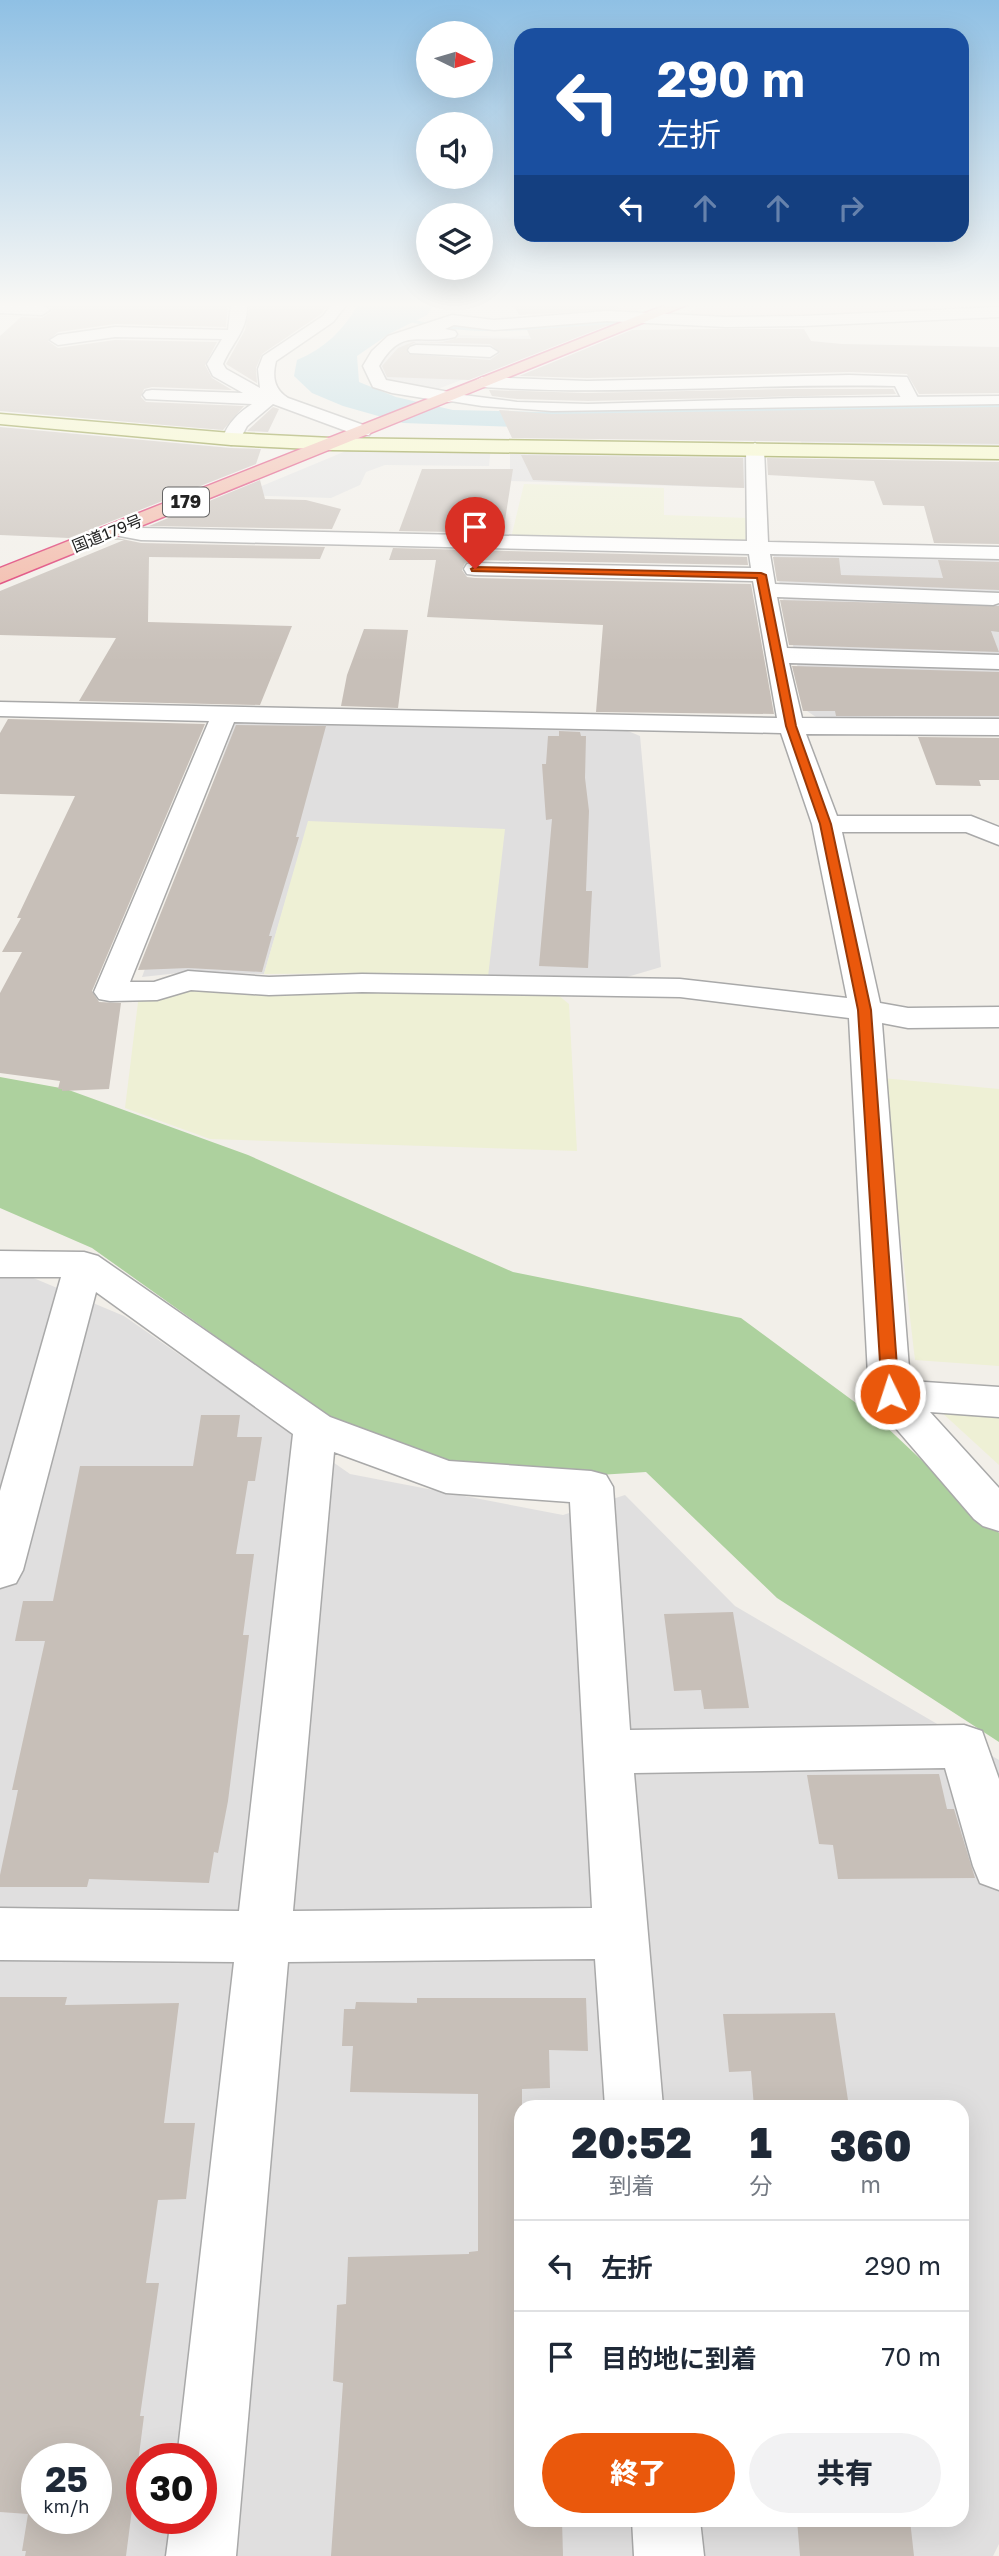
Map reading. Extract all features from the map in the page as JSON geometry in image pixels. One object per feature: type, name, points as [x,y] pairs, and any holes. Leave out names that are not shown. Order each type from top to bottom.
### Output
[{"type":"highway","name":"国道179号","points":[[0,576],[382,423]]},
{"type":"main road","points":[[49,423],[231,439],[332,444],[999,453]]},
{"type":"street","points":[[231,439],[237,423]]},
{"type":"street","points":[[350,423],[368,429]]},
{"type":"street","points":[[755,449],[758,547],[776,655],[791,726],[825,824],[865,1010],[890,1394],[999,1514]]},
{"type":"street","points":[[116,530],[141,534],[999,553]]},
{"type":"street","points":[[475,569],[993,597]]},
{"type":"street","points":[[776,655],[999,662]]},
{"type":"street","points":[[0,709],[791,726],[999,727]]},
{"type":"street","points":[[225,713],[110,992],[157,991],[188,981],[269,986],[362,983],[681,988],[865,1010],[908,1018],[999,1017]]},
{"type":"street","points":[[825,824],[971,824],[999,837]]},
{"type":"street","points":[[0,1264],[84,1265],[314,1428],[446,1477],[592,1487],[607,1752],[633,2100]]},
{"type":"street","points":[[0,1570],[84,1265]]},
{"type":"street","points":[[890,1394],[999,1402]]},
{"type":"street","points":[[201,2556],[314,1428]]},
{"type":"street","points":[[607,1752],[964,1746],[999,1867]]},
{"type":"street","points":[[0,1934],[265,1937],[620,1933]]},
{"type":"street","points":[[667,2527],[669,2556]]},
{"type":"shaded area","points":[[999,431],[999,449],[803,446],[797,434]]},
{"type":"shaded area","points":[[491,446],[489,466],[385,465],[366,472],[360,485],[331,498],[240,495],[346,451]]},
{"type":"shaded area","points":[[510,451],[745,454],[749,488],[510,481]]},
{"type":"shaded area","points":[[773,552],[999,560],[999,719],[816,717],[807,711]]},
{"type":"shaded area","points":[[235,723],[616,726],[640,736],[661,967],[617,980],[488,977],[309,821],[264,974],[188,972],[142,977]]},
{"type":"shaded area","points":[[0,1277],[31,1277],[124,1316],[350,1474],[563,1515],[625,1495],[735,1606],[999,1760],[999,2544],[993,2556],[0,2556]]},
{"type":"green space","points":[[524,484],[664,488],[664,515],[748,518],[749,546],[510,542]]},
{"type":"green space","points":[[308,821],[505,829],[488,977],[391,973],[264,974]]},
{"type":"green space","points":[[188,990],[558,995],[569,1004],[577,1151],[210,1139],[125,1108],[138,1002]]},
{"type":"green space","points":[[0,1077],[66,1089],[248,1155],[513,1272],[741,1318],[879,1420],[999,1533],[999,1742],[777,1598],[646,1472],[583,1476],[462,1467],[326,1415],[92,1248],[0,1208]]},
{"type":"green space","points":[[882,1078],[999,1089],[999,1366],[915,1360]]},
{"type":"green space","points":[[939,1410],[999,1415],[999,1465]]},
{"type":"water","points":[[411,423],[869,423],[602,430]]},
{"type":"building","points":[[144,423],[229,423],[223,430]]},
{"type":"building","points":[[255,423],[272,423],[268,432],[247,431]]},
{"type":"building","points":[[505,423],[999,423],[999,444],[512,438]]},
{"type":"building","points":[[0,427],[261,449],[256,464],[69,538],[0,535]]},
{"type":"building","points":[[521,455],[743,458],[744,488],[533,480]]},
{"type":"building","points":[[767,458],[999,462],[999,544],[934,543],[924,506],[883,505],[874,481],[768,475]]},
{"type":"building","points":[[422,469],[513,469],[503,533],[399,531]]},
{"type":"building","points":[[260,480],[265,499],[306,500],[341,509],[332,529],[149,526]]},
{"type":"building","points":[[117,538],[141,543],[325,547],[320,559],[149,557],[148,622],[292,626],[260,705],[79,701],[116,638],[0,635],[0,591],[124,540],[114,540]]},
{"type":"building","points":[[393,548],[747,557],[748,565],[475,560],[465,563],[462,570],[467,577],[475,578],[751,584],[774,714],[596,712],[603,625],[427,617],[436,560],[389,560]]},
{"type":"building","points":[[773,557],[839,558],[841,575],[943,578],[938,560],[999,562],[999,590],[777,581]]},
{"type":"building","points":[[780,600],[999,606],[999,632],[991,631],[999,652],[789,645]]},
{"type":"building","points":[[364,629],[408,630],[398,708],[341,706],[347,675]]},
{"type":"building","points":[[792,666],[999,672],[999,716],[836,716],[835,711],[803,711]]},
{"type":"building","points":[[8,719],[205,724],[92,991],[99,1002],[121,1003],[109,1089],[62,1091],[58,1089],[60,1081],[0,1073],[0,993],[22,952],[2,952],[21,918],[17,918],[75,796],[0,794],[0,733]]},
{"type":"building","points":[[236,725],[326,726],[296,837],[299,837],[269,936],[272,936],[262,972],[188,968],[138,970]]},
{"type":"building","points":[[559,731],[580,732],[581,736],[586,736],[585,778],[589,811],[586,891],[592,891],[588,968],[539,966],[552,819],[546,820],[542,764],[546,764],[548,736],[559,736]]},
{"type":"building","points":[[918,737],[999,738],[999,780],[979,780],[981,786],[936,785]]},
{"type":"building","points":[[201,1415],[240,1415],[237,1437],[262,1437],[255,1481],[248,1481],[236,1554],[254,1554],[243,1635],[249,1635],[228,1801],[218,1853],[214,1852],[209,1883],[89,1879],[87,1887],[0,1887],[0,1875],[18,1790],[12,1790],[45,1641],[15,1641],[23,1601],[53,1601],[80,1466],[193,1466]]},
{"type":"building","points":[[733,1612],[749,1708],[704,1709],[701,1690],[674,1691],[664,1614]]},
{"type":"building","points":[[939,1774],[947,1809],[954,1809],[975,1878],[838,1879],[833,1845],[819,1844],[807,1775]]},
{"type":"building","points":[[0,1997],[67,1997],[65,2005],[179,2003],[164,2123],[195,2123],[186,2199],[158,2200],[146,2283],[159,2283],[140,2416],[144,2416],[141,2443],[126,2443],[126,2534],[129,2534],[126,2556],[25,2556],[26,2551],[22,2551],[25,2534],[112,2534],[112,2443],[21,2443],[21,2514],[0,2512]]},
{"type":"building","points":[[417,1998],[586,1998],[588,2051],[549,2050],[550,2088],[522,2089],[522,2100],[514,2100],[514,2527],[562,2527],[563,2556],[331,2556],[343,2383],[333,2381],[337,2305],[346,2304],[348,2257],[469,2254],[478,2251],[478,2094],[350,2092],[353,2046],[342,2046],[344,2009],[355,2009],[356,2002],[417,2003]]},
{"type":"building","points":[[835,2013],[848,2100],[753,2100],[751,2071],[729,2072],[723,2014]]},
{"type":"building","points":[[798,2527],[911,2527],[914,2556],[800,2556]]},
{"type":"route","points":[[475,569],[761,575],[791,726],[825,824],[865,1010],[890,1394]]}]
